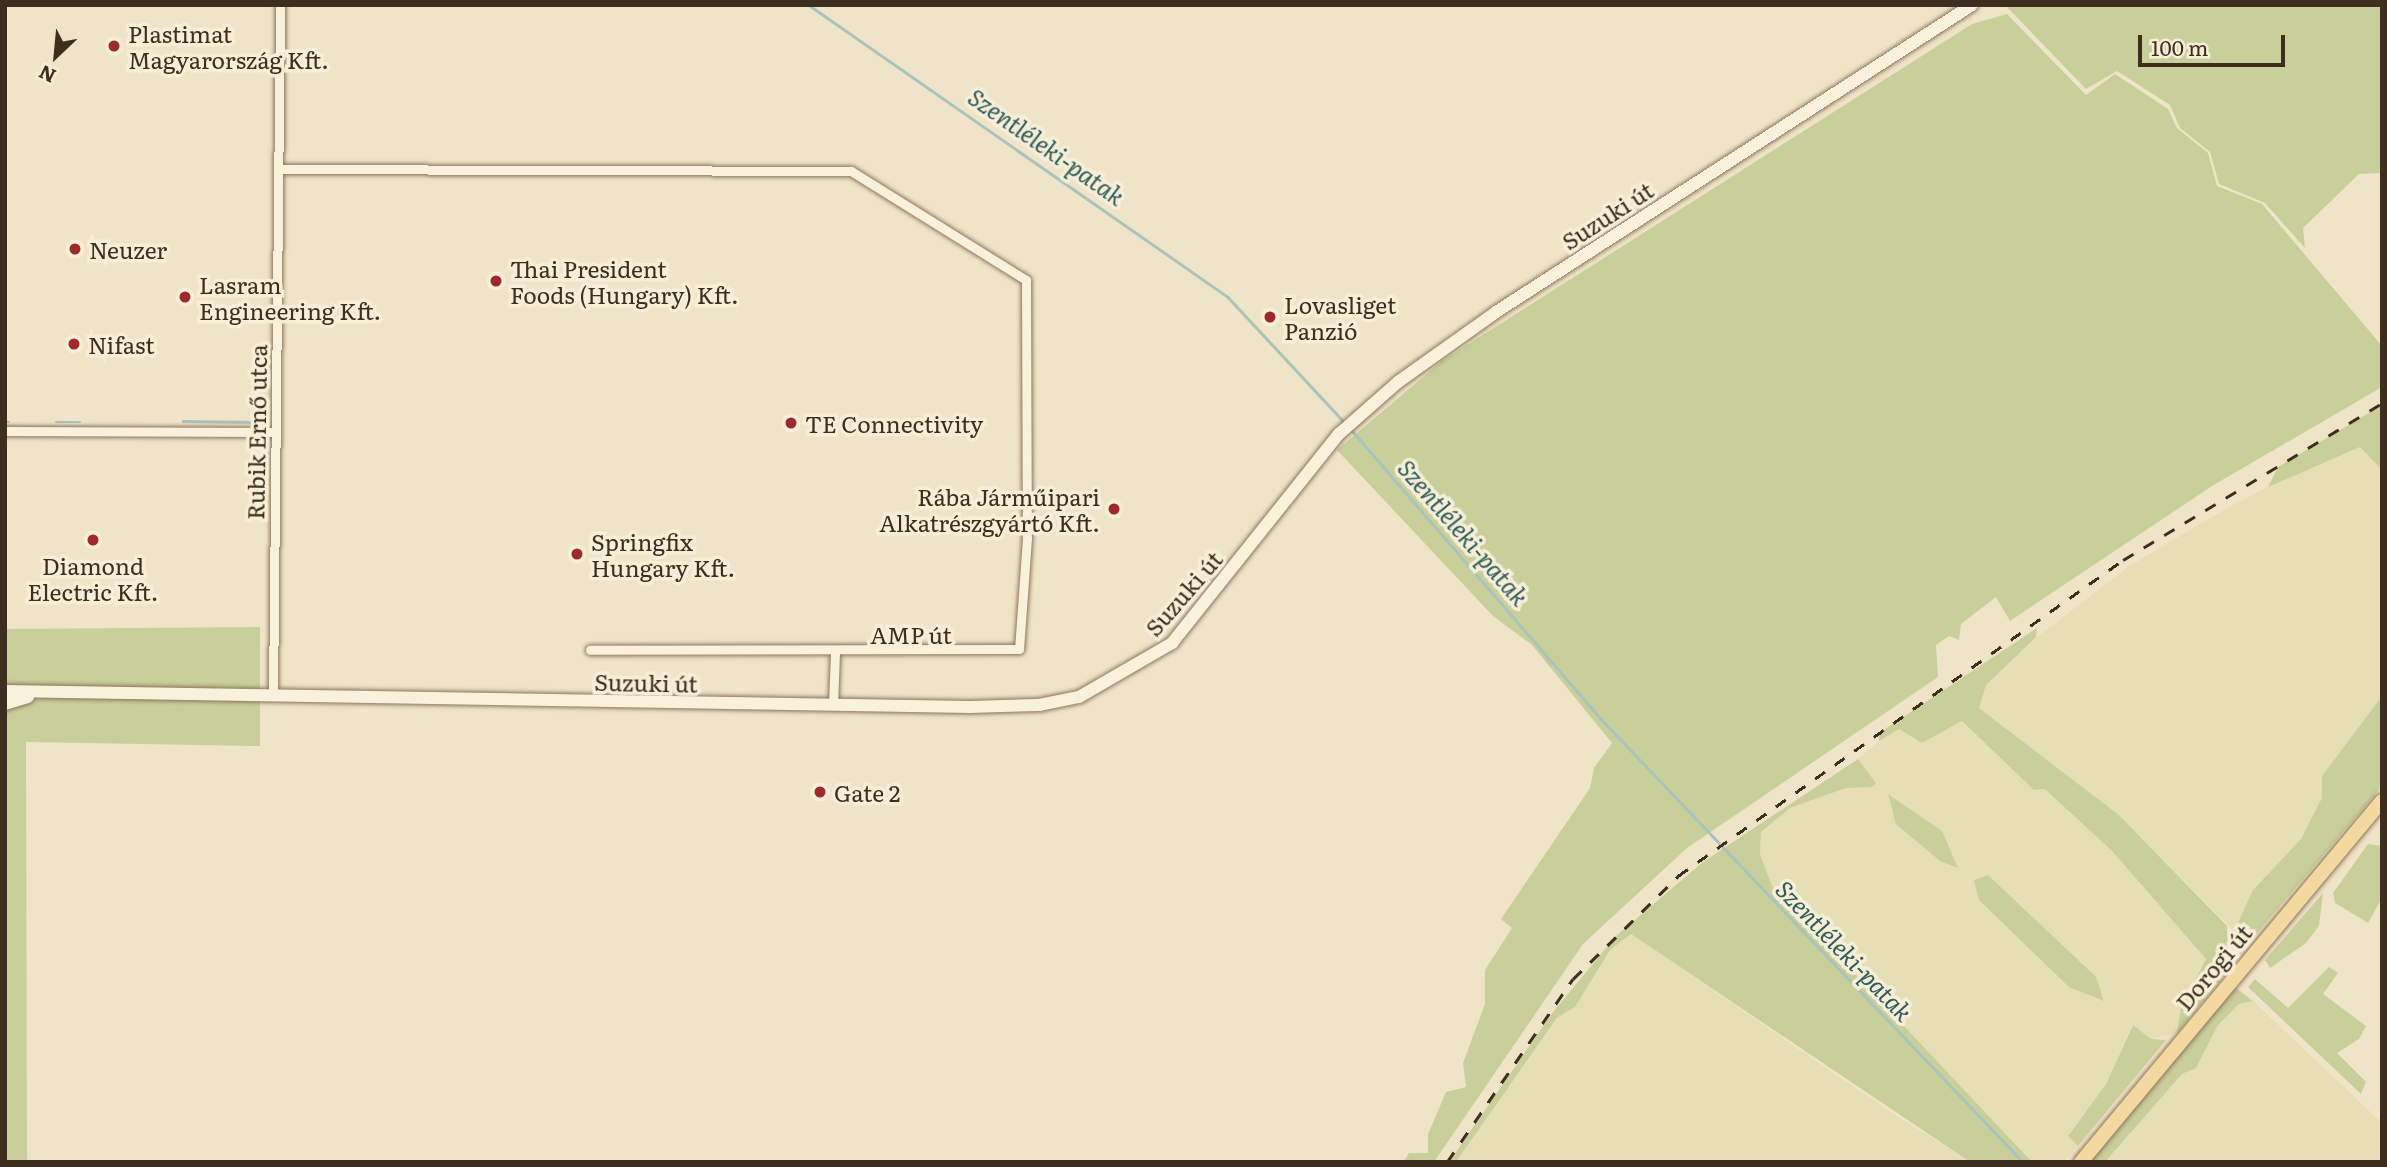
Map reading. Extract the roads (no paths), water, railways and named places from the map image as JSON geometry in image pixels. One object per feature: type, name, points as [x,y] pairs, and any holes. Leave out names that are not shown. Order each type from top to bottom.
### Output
[{"type":"main road","name":"Suzuki út","points":[[36,695],[1039,705],[1119,679],[1188,626],[1339,435],[1357,417],[1446,345],[1972,5]]},
{"type":"main road","points":[[5,691],[36,695]]},
{"type":"main road","points":[[5,704],[36,695]]},
{"type":"main road","name":"Dorogi út","points":[[2081,1162],[2382,802]]},
{"type":"street","name":"Rubik Ernő utca","points":[[273,696],[281,5]]},
{"type":"street","name":"AMP út","points":[[281,169],[851,171],[1026,279],[1025,635],[1019,649],[835,653],[590,650]]},
{"type":"street","points":[[5,431],[275,432]]},
{"type":"street","points":[[832,705],[835,653]]},
{"type":"waterway","name":"Szentléleki-patak","points":[[809,5],[1228,297],[1345,423]]},
{"type":"waterway","points":[[183,421],[261,422]]},
{"type":"waterway","points":[[56,422],[80,422]]},
{"type":"waterway","name":"Szentléleki-patak","points":[[1350,428],[1604,722],[2023,1162]]},
{"type":"railway","points":[[1447,1162],[1573,979],[1678,876],[2123,560],[2382,403]]},
{"type":"place","name":"Plastimat Magyarország Kft.","points":[[114,46]]},
{"type":"place","name":"Neuzer","points":[[75,249]]},
{"type":"place","name":"Thai President Foods (Hungary) Kft.","points":[[496,281]]},
{"type":"place","name":"Lasram Engineering Kft.","points":[[185,297]]},
{"type":"place","name":"Lovasliget Panzió","points":[[1270,317]]},
{"type":"place","name":"Nifast","points":[[74,344]]},
{"type":"place","name":"TE Connectivity","points":[[791,423]]},
{"type":"place","name":"Rába Járműipari Alkatrészgyártó Kft.","points":[[1114,509]]},
{"type":"place","name":"Diamond Electric Kft.","points":[[93,540]]},
{"type":"place","name":"Springfix Hungary Kft.","points":[[577,554]]},
{"type":"place","name":"Gate 2","points":[[820,792]]}]
